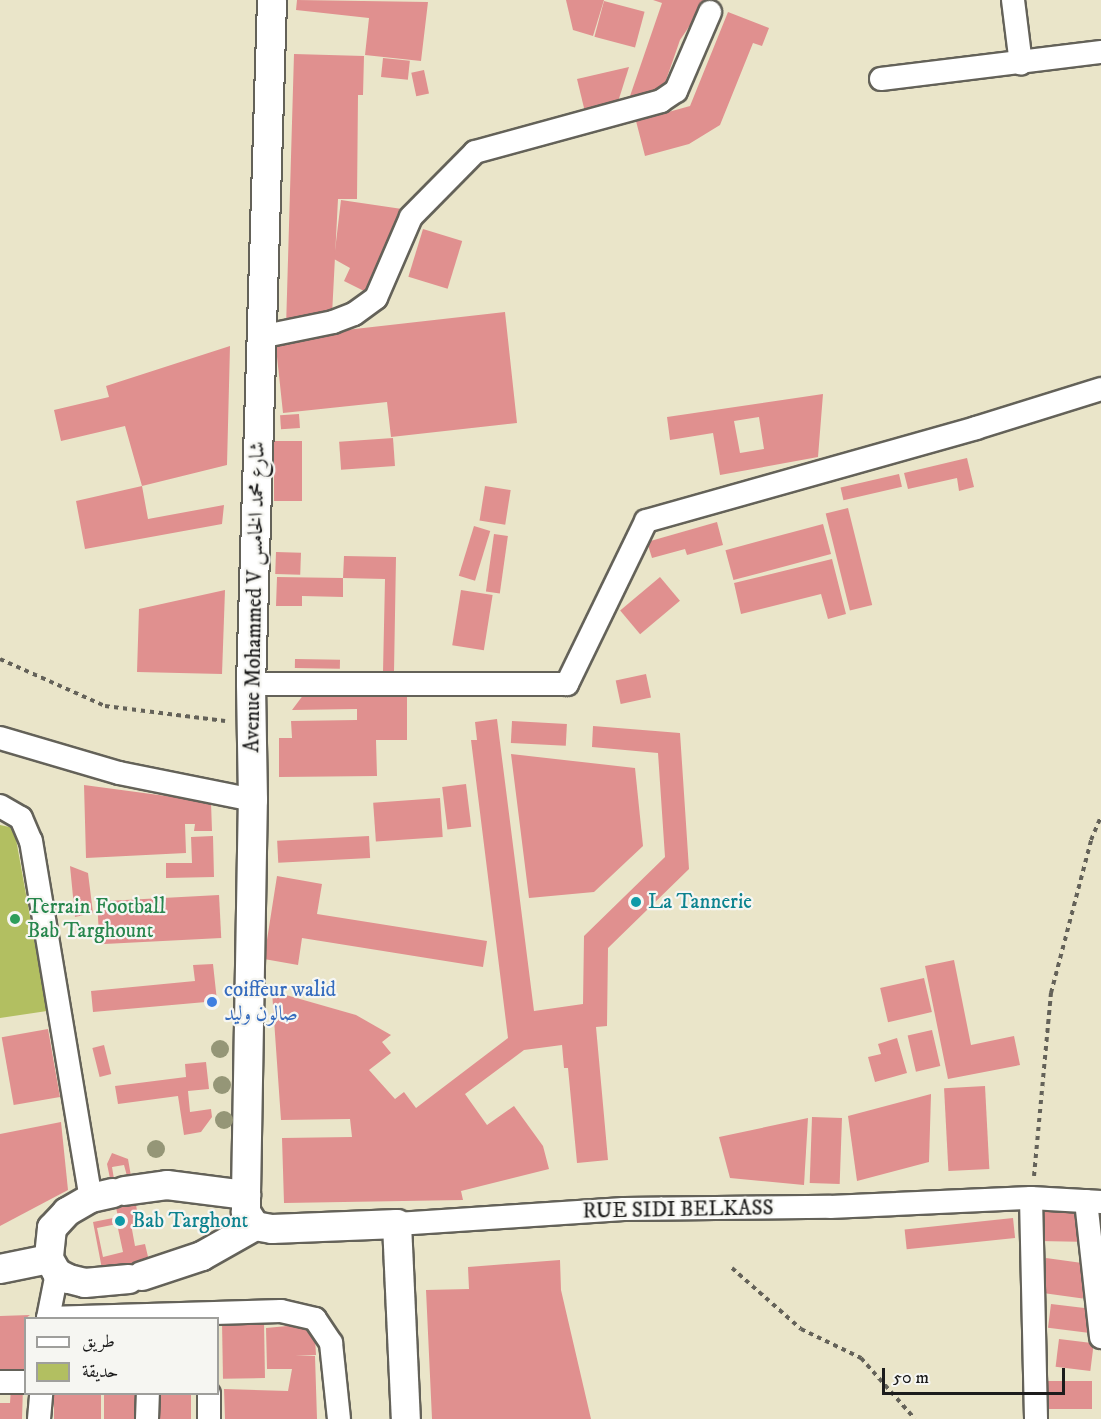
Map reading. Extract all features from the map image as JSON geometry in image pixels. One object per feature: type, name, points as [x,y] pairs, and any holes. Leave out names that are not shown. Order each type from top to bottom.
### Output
[{"type":"street","name":"Avenue Mohammed V شارع محمد الخامس","points":[[255,1226],[246,1212],[253,800],[251,684],[272,0]]},
{"type":"street","points":[[1013,0],[1021,64]]},
{"type":"street","points":[[260,337],[333,322],[354,314],[376,298],[411,217],[475,152],[661,101],[676,91],[710,12]]},
{"type":"street","points":[[881,79],[1021,64],[1101,52]]},
{"type":"street","points":[[251,684],[567,684],[646,521],[976,428],[1101,389]]},
{"type":"street","points":[[0,738],[119,773],[253,800]]},
{"type":"street","points":[[0,806],[21,818],[32,841],[110,1194]]},
{"type":"street","points":[[48,1317],[53,1266],[52,1228],[67,1212],[110,1194],[167,1185],[246,1195]]},
{"type":"street","points":[[1031,1198],[1036,1419]]},
{"type":"street","name":"RUE SIDI BELKASS","points":[[255,1226],[397,1224],[624,1209],[830,1207],[1031,1198],[1093,1202]]},
{"type":"street","points":[[1093,1202],[1101,1337]]},
{"type":"street","points":[[397,1224],[406,1419]]},
{"type":"street","points":[[0,1269],[53,1266],[85,1283],[135,1277],[202,1256],[255,1226]]},
{"type":"street","points":[[129,1317],[210,1316],[281,1311],[315,1319],[331,1343],[339,1419]]},
{"type":"street","points":[[0,1382],[24,1382]]},
{"type":"street","points":[[39,1419],[41,1395]]},
{"type":"street","points":[[147,1419],[148,1395]]},
{"type":"street","points":[[209,1395],[209,1419]]},
{"type":"path","points":[[0,659],[105,706],[253,724]]},
{"type":"path","points":[[1031,1198],[1039,1144],[1052,984],[1091,840],[1101,817]]},
{"type":"path","points":[[732,1268],[801,1329],[861,1358],[915,1419]]},
{"type":"green space","name":"Terrain Football Bab Targhount","points":[[0,825],[14,828],[47,1011],[0,1018]]},
{"type":"building","points":[[297,0],[428,2],[421,61],[365,55],[369,18],[296,10]]},
{"type":"building","points":[[566,0],[604,0],[593,36],[573,30]]},
{"type":"building","points":[[653,0],[707,0],[680,40],[664,86],[629,99],[662,3]]},
{"type":"building","points":[[604,1],[645,12],[635,48],[594,37]]},
{"type":"building","points":[[728,12],[769,28],[762,46],[753,43],[720,125],[689,144],[645,156],[636,121],[690,106]]},
{"type":"building","points":[[294,54],[364,56],[363,95],[358,95],[357,199],[338,199],[332,315],[286,328]]},
{"type":"building","points":[[383,58],[410,61],[408,80],[381,77]]},
{"type":"building","points":[[629,67],[617,105],[585,112],[577,79]]},
{"type":"building","points":[[424,70],[429,93],[416,96],[411,73]]},
{"type":"building","points":[[341,200],[402,209],[398,236],[368,293],[344,281],[350,268],[334,259]]},
{"type":"building","points":[[423,229],[462,241],[448,289],[408,277]]},
{"type":"building","points":[[505,312],[517,423],[391,437],[387,402],[283,413],[275,338]]},
{"type":"building","points":[[230,346],[227,465],[142,486],[125,426],[61,441],[54,410],[109,397],[106,386]]},
{"type":"building","points":[[823,394],[818,457],[720,475],[713,433],[670,440],[667,417]],"holes":[[[759,417],[764,449],[740,453],[734,421]]]},
{"type":"building","points":[[299,414],[300,428],[281,429],[280,415]]},
{"type":"building","points":[[393,438],[395,466],[341,470],[339,442]]},
{"type":"building","points":[[274,441],[302,441],[302,501],[274,501]]},
{"type":"building","points":[[967,458],[974,487],[959,491],[957,478],[908,489],[904,473]]},
{"type":"building","points":[[899,474],[902,487],[843,500],[841,487]]},
{"type":"building","points":[[142,486],[148,519],[224,505],[222,524],[85,549],[76,501]]},
{"type":"building","points":[[485,486],[511,490],[505,525],[480,521]]},
{"type":"building","points":[[848,508],[872,605],[850,611],[826,514]]},
{"type":"building","points":[[717,522],[723,545],[687,555],[685,549],[652,558],[647,542]]},
{"type":"building","points":[[823,524],[831,554],[733,580],[725,550]]},
{"type":"building","points":[[474,526],[490,531],[475,581],[459,576]]},
{"type":"building","points":[[494,534],[508,536],[500,593],[486,591]]},
{"type":"building","points":[[276,552],[301,553],[300,575],[275,574]]},
{"type":"building","points":[[344,556],[396,557],[394,672],[383,672],[385,579],[343,578]]},
{"type":"building","points":[[832,559],[846,614],[828,619],[821,594],[741,614],[734,583]]},
{"type":"building","points":[[277,577],[343,578],[343,597],[302,596],[302,606],[276,606]]},
{"type":"building","points":[[660,577],[680,601],[640,634],[620,610]]},
{"type":"building","points":[[225,590],[222,674],[137,672],[139,609]]},
{"type":"building","points":[[461,590],[493,595],[484,650],[452,645]]},
{"type":"building","points":[[295,659],[340,660],[340,669],[295,668]]},
{"type":"building","points":[[646,674],[651,697],[621,704],[616,680]]},
{"type":"building","points":[[407,688],[407,740],[376,740],[377,776],[279,777],[279,738],[292,738],[291,721],[357,720],[357,709],[292,710],[307,690]]},
{"type":"building","points":[[497,719],[534,1011],[583,1004],[584,936],[665,857],[658,753],[592,747],[593,726],[680,733],[689,869],[608,948],[607,1026],[596,1027],[608,1160],[577,1163],[568,1068],[564,1068],[562,1045],[524,1050],[465,1094],[487,1125],[514,1106],[543,1146],[549,1169],[461,1191],[463,1200],[284,1203],[282,1138],[352,1137],[350,1119],[281,1120],[272,991],[356,1015],[391,1035],[382,1042],[391,1053],[369,1070],[395,1099],[404,1092],[416,1108],[508,1038],[471,740],[477,740],[475,722]]},
{"type":"building","points":[[512,721],[567,724],[566,746],[511,743]]},
{"type":"building","points":[[511,754],[635,768],[643,846],[594,892],[529,898]]},
{"type":"building","points":[[466,784],[471,827],[447,830],[442,787]]},
{"type":"building","points":[[84,785],[211,802],[212,831],[194,831],[195,824],[185,824],[186,853],[86,858]]},
{"type":"building","points":[[440,798],[443,837],[376,842],[373,803]]},
{"type":"building","points":[[213,836],[214,877],[166,878],[166,863],[192,863],[191,837]]},
{"type":"building","points":[[369,836],[370,858],[278,863],[277,841]]},
{"type":"building","points":[[70,866],[88,873],[93,913],[75,917]]},
{"type":"building","points":[[277,876],[322,884],[317,914],[487,941],[483,967],[302,938],[298,965],[264,959]]},
{"type":"building","points":[[219,895],[221,938],[99,944],[97,901]]},
{"type":"building","points":[[954,960],[971,1045],[1014,1036],[1020,1065],[948,1079],[925,966]]},
{"type":"building","points":[[213,964],[217,1001],[93,1012],[91,991],[195,981],[193,965]]},
{"type":"building","points":[[924,978],[932,1012],[888,1022],[880,988]]},
{"type":"building","points":[[48,1029],[60,1097],[14,1105],[2,1037]]},
{"type":"building","points":[[932,1030],[940,1066],[916,1072],[908,1036]]},
{"type":"building","points":[[897,1038],[907,1073],[875,1082],[868,1057],[881,1054],[878,1044]]},
{"type":"building","points":[[104,1045],[111,1074],[100,1077],[92,1048]]},
{"type":"building","points":[[206,1062],[209,1089],[188,1091],[190,1112],[211,1109],[212,1117],[201,1132],[184,1135],[178,1096],[118,1104],[115,1086],[186,1077],[185,1064]]},
{"type":"building","points":[[985,1086],[989,1169],[948,1171],[944,1088]]},
{"type":"building","points":[[931,1094],[929,1162],[857,1181],[848,1116]]},
{"type":"building","points":[[812,1117],[842,1118],[840,1184],[810,1183]]},
{"type":"building","points":[[808,1118],[804,1185],[730,1178],[719,1137]]},
{"type":"building","points":[[61,1122],[68,1190],[0,1226],[0,1134]]},
{"type":"building","name":"Bab Targhont","points":[[112,1153],[128,1159],[139,1222],[131,1224],[135,1246],[145,1244],[149,1261],[129,1279],[126,1264],[102,1269],[93,1222],[118,1217],[107,1164]],"holes":[[[124,1165],[127,1176],[114,1179],[112,1167]],[[117,1224],[123,1252],[103,1257],[97,1228]]]},
{"type":"building","points":[[1039,1207],[1079,1208],[1078,1242],[1038,1241]]},
{"type":"building","points":[[1013,1218],[1015,1238],[907,1249],[905,1229]]},
{"type":"building","points":[[1046,1258],[1088,1264],[1083,1299],[1041,1293]]},
{"type":"building","points":[[560,1260],[561,1290],[591,1419],[432,1419],[426,1290],[469,1289],[468,1267]]},
{"type":"building","points":[[1051,1304],[1091,1309],[1088,1333],[1048,1328]]},
{"type":"building","points":[[30,1315],[24,1317],[24,1379],[0,1379],[0,1316]]},
{"type":"building","points":[[264,1321],[265,1378],[223,1379],[222,1322]]},
{"type":"building","points":[[298,1325],[308,1329],[315,1338],[316,1355],[295,1356],[315,1356],[317,1419],[225,1419],[224,1389],[288,1391],[292,1369],[267,1369],[266,1328]]},
{"type":"building","points":[[1059,1339],[1094,1343],[1090,1371],[1056,1367]]},
{"type":"building","points":[[1046,1381],[1092,1381],[1092,1409],[1046,1409]]},
{"type":"building","points":[[11,1387],[23,1387],[22,1419],[0,1419],[0,1403],[10,1403]]},
{"type":"building","points":[[54,1395],[101,1395],[101,1419],[54,1419]]},
{"type":"building","points":[[104,1395],[141,1395],[141,1419],[104,1419]]},
{"type":"building","points":[[153,1395],[191,1395],[191,1419],[153,1419]]},
{"type":"place","name":"La Tannerie","points":[[636,902]]},
{"type":"place","name":"Terrain Football Bab Targhount","points":[[15,919]]},
{"type":"place","name":"coiffeur walid صالون وليد","points":[[212,1002]]},
{"type":"place","name":"Bab Targhont","points":[[120,1221]]}]
